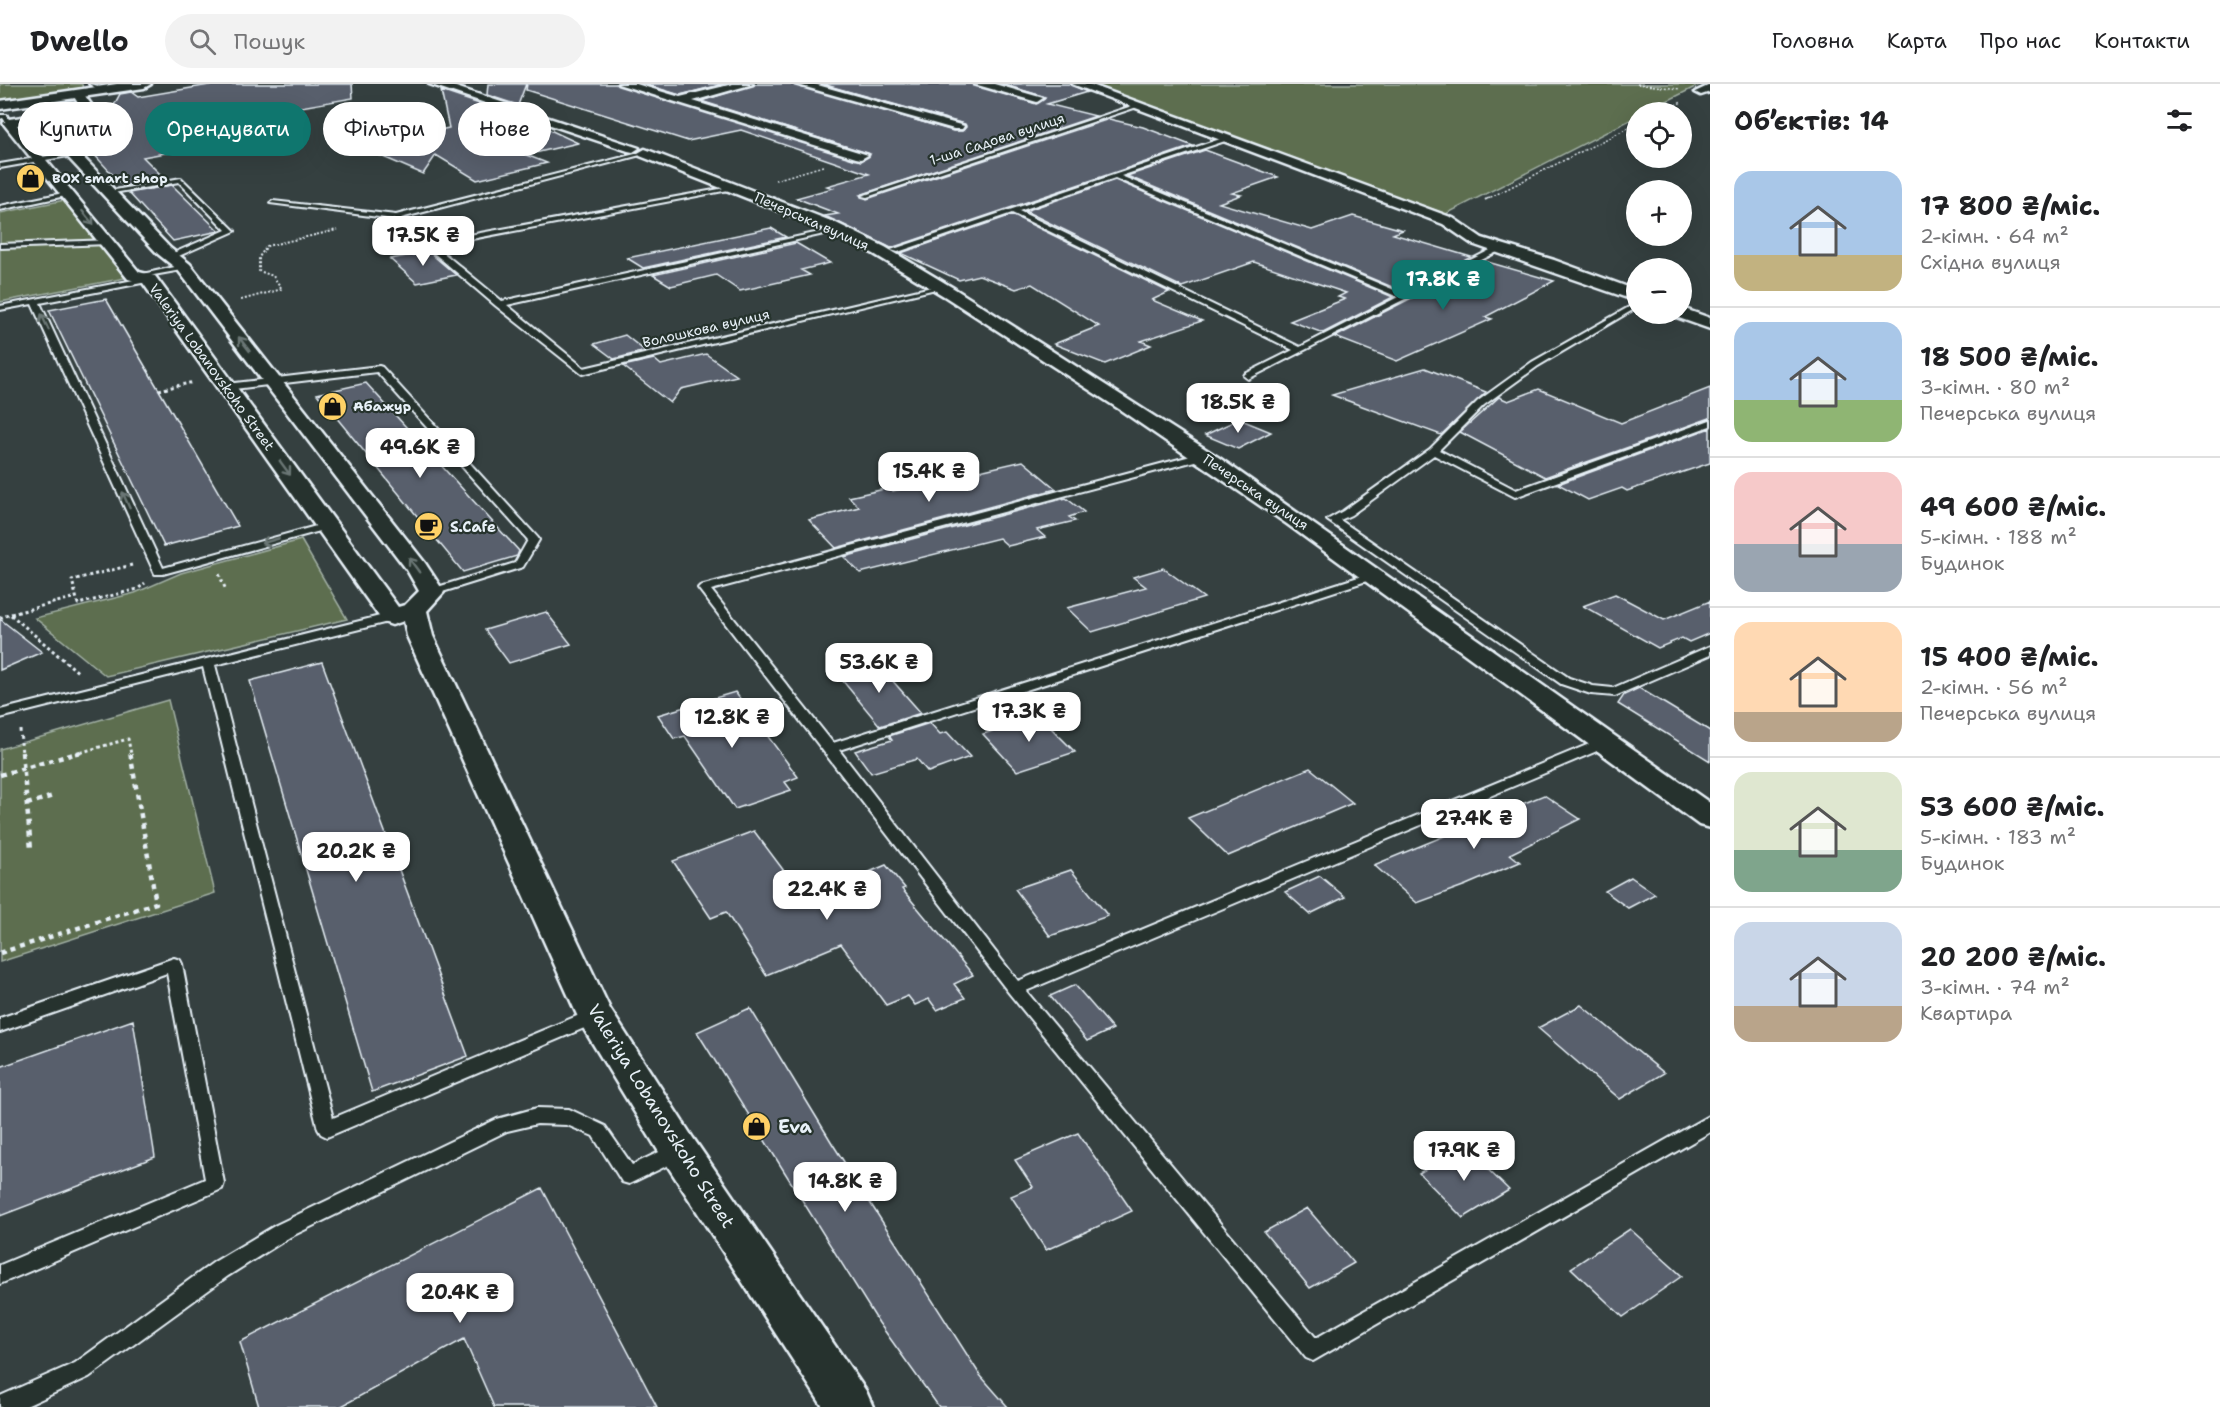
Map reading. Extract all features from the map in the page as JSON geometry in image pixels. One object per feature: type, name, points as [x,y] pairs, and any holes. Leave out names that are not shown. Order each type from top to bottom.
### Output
[{"type":"street","points":[[87,102],[144,84]]},
{"type":"street","name":"Печерська вулиця","points":[[435,84],[639,151],[736,188],[838,230],[940,287],[1112,394],[1307,526],[1372,576],[1710,818]]},
{"type":"street","points":[[624,84],[861,154]]},
{"type":"street","points":[[679,100],[747,84]]},
{"type":"street","points":[[801,84],[958,126]]},
{"type":"street","points":[[980,84],[1037,98]]},
{"type":"street","points":[[1078,84],[1448,221],[1457,231],[1499,249],[1535,259],[1626,292]]},
{"type":"street","points":[[0,105],[18,105]]},
{"type":"street","name":"Valeriya Lobanovskoho Street","points":[[4,120],[40,159],[108,242],[142,278],[226,387],[327,526],[413,606]]},
{"type":"street","name":"Valeriya Lobanovskoho Street","points":[[75,156],[107,192],[178,262],[271,380],[413,606],[420,636],[595,1016],[679,1150],[850,1407]]},
{"type":"street","points":[[1692,317],[1710,324]]},
{"type":"lane","name":"1-ша Садова вулиця","points":[[865,196],[1137,106]]},
{"type":"lane","points":[[895,250],[1226,139]]},
{"type":"lane","points":[[273,203],[396,217],[639,151]]},
{"type":"lane","points":[[0,166],[56,156]]},
{"type":"lane","points":[[1115,176],[1404,297]]},
{"type":"lane","points":[[0,308],[142,278],[178,262],[231,231],[181,180],[107,192]]},
{"type":"lane","points":[[428,245],[736,188]]},
{"type":"lane","points":[[0,208],[68,194]]},
{"type":"lane","points":[[1012,210],[1300,350]]},
{"type":"lane","name":"Волошкова вулиця","points":[[396,217],[582,371],[940,287]]},
{"type":"lane","points":[[499,304],[838,230]]},
{"type":"lane","points":[[0,246],[108,242]]},
{"type":"lane","points":[[1248,376],[1499,249]]},
{"type":"lane","points":[[35,301],[159,572],[327,526]]},
{"type":"lane","points":[[1626,311],[1535,364],[1481,403],[1433,451],[1347,513],[1332,520],[1565,681],[1591,690],[1615,692],[1710,650]]},
{"type":"lane","points":[[0,714],[413,606],[519,565],[534,540],[379,369],[226,387]]},
{"type":"lane","points":[[1433,451],[1515,494],[1710,423]]},
{"type":"lane","points":[[1202,456],[704,588],[831,748],[1015,989],[1313,1352],[1710,1123]]},
{"type":"lane","points":[[831,748],[1372,576]]},
{"type":"lane","points":[[208,661],[327,1129],[595,1016]]},
{"type":"lane","points":[[1015,989],[1604,743]]},
{"type":"lane","points":[[0,1025],[174,964],[215,1183],[0,1275]]},
{"type":"lane","points":[[0,1407],[82,1370],[221,1269],[283,1231],[503,1124],[537,1116],[568,1118],[599,1131],[629,1176],[679,1150]]},
{"type":"path","points":[[1637,84],[1706,90]]},
{"type":"path","points":[[1485,200],[1626,129]]},
{"type":"path","points":[[736,188],[772,181],[861,154]]},
{"type":"path","points":[[238,301],[282,289],[273,276],[259,271],[259,257],[267,246],[342,229]]},
{"type":"path","points":[[153,560],[72,580],[78,604],[138,589],[159,572]]},
{"type":"path","points":[[0,618],[76,597]]},
{"type":"path","points":[[10,614],[98,689]]},
{"type":"path","points":[[18,709],[31,849]]},
{"type":"path","points":[[0,775],[128,739],[156,903],[0,953]]},
{"type":"path","points":[[27,804],[53,796]]},
{"type":"green space","points":[[0,84],[82,84],[83,91],[0,102]]},
{"type":"green space","points":[[1087,84],[1701,84],[1665,102],[1626,102],[1626,122],[1446,214]]},
{"type":"green space","points":[[65,200],[125,278],[0,302],[0,213]]},
{"type":"green space","points":[[301,540],[347,619],[106,676],[35,618],[135,593],[181,573]]},
{"type":"green space","points":[[168,700],[215,893],[0,962],[0,749]]},
{"type":"building","points":[[215,84],[352,84],[353,98],[311,105],[311,102],[145,102],[145,156],[148,156],[143,157],[165,179],[123,186],[96,156],[133,156],[133,102],[116,102],[120,94],[131,92],[138,97]]},
{"type":"building","points":[[488,84],[526,84],[519,102],[509,102],[487,95]]},
{"type":"building","points":[[527,84],[616,84],[861,161],[870,154],[701,101],[755,84],[793,84],[953,131],[962,131],[966,127],[965,124],[822,84],[972,84],[1036,104],[1045,97],[1002,84],[1070,84],[1087,92],[1047,104],[1096,116],[860,195],[867,199],[1109,119],[1143,127],[1193,146],[891,248],[825,216],[838,214],[796,198],[833,188],[827,186],[869,174],[741,130],[688,141],[526,90]]},
{"type":"building","points":[[644,84],[724,84],[680,95]]},
{"type":"building","points":[[441,91],[474,102],[458,102],[458,156],[529,156],[547,163],[477,180],[438,156],[446,156],[446,129],[449,128],[446,102],[443,102]]},
{"type":"building","points":[[551,130],[578,143],[551,149]]},
{"type":"building","points":[[1205,150],[1278,177],[1232,193],[1241,195],[1219,203],[1312,230],[1353,216],[1403,230],[1393,234],[1471,257],[1404,292],[1127,176]]},
{"type":"building","points":[[381,156],[435,156],[423,174]]},
{"type":"building","points":[[1115,180],[1393,297],[1323,333],[1290,321],[1345,299],[1338,297],[1346,293],[1254,262],[1182,287],[1025,211]]},
{"type":"building","points":[[172,185],[219,231],[173,241],[129,193]]},
{"type":"building","points":[[1012,215],[1169,292],[1152,300],[1202,321],[1141,341],[1151,345],[1105,364],[1054,344],[1099,326],[1032,284],[1016,289],[979,275],[959,280],[901,253]]},
{"type":"building","points":[[771,228],[786,237],[643,268],[627,258]]},
{"type":"building","points":[[796,243],[830,263],[801,270],[810,275],[740,291],[716,275],[671,286],[653,275]]},
{"type":"building","points":[[429,252],[456,275],[417,283],[390,259]]},
{"type":"building","points":[[1484,261],[1554,281],[1485,317],[1492,319],[1397,361],[1335,337]]},
{"type":"building","points":[[106,299],[238,526],[164,546],[49,310]]},
{"type":"building","points":[[625,335],[645,351],[614,359],[594,344]]},
{"type":"building","points":[[706,354],[737,376],[681,389],[670,403],[623,366],[654,359],[661,365]]},
{"type":"building","points":[[1425,368],[1486,392],[1441,435],[1332,395]]},
{"type":"building","points":[[366,383],[519,551],[517,556],[463,572],[317,394]]},
{"type":"building","points":[[1710,388],[1710,418],[1545,477],[1460,432],[1499,397],[1508,401],[1539,389],[1621,423]]},
{"type":"building","points":[[1239,419],[1271,432],[1238,449],[1205,435]]},
{"type":"building","points":[[1710,428],[1710,463],[1627,491],[1622,488],[1588,500],[1558,484]]},
{"type":"building","points":[[1023,461],[1056,489],[836,548],[809,520],[859,507],[849,497],[889,488],[893,491]]},
{"type":"building","points":[[1066,498],[1084,512],[1069,517],[1075,521],[1037,530],[1045,537],[1008,546],[999,538],[860,573],[844,557]]},
{"type":"building","points":[[1163,568],[1204,598],[1092,632],[1067,608],[1146,587],[1133,577]]},
{"type":"building","points":[[1615,594],[1664,620],[1710,601],[1710,633],[1689,642],[1682,638],[1658,648],[1583,606]]},
{"type":"building","points":[[546,612],[571,644],[509,663],[485,630]]},
{"type":"building","points":[[0,619],[42,652],[0,670]]},
{"type":"building","points":[[322,662],[468,1056],[372,1092],[250,681]]},
{"type":"building","points":[[876,662],[921,713],[880,726],[837,674]]},
{"type":"building","points":[[1639,688],[1710,731],[1710,761],[1618,704],[1624,695]]},
{"type":"building","points":[[735,692],[798,777],[785,782],[791,790],[735,809],[685,736],[674,739],[658,715]]},
{"type":"building","points":[[1039,716],[1075,752],[1017,771],[983,734]]},
{"type":"building","points":[[930,723],[940,734],[947,732],[970,757],[928,772],[917,759],[871,773],[855,751],[892,740],[889,736]]},
{"type":"building","points":[[1310,768],[1353,803],[1228,856],[1188,818]]},
{"type":"building","points":[[1544,795],[1580,819],[1510,854],[1520,862],[1466,885],[1417,903],[1374,865]]},
{"type":"building","points":[[754,831],[805,899],[886,865],[905,888],[902,889],[973,975],[954,984],[965,998],[937,1010],[929,999],[915,1005],[908,996],[886,1005],[841,944],[766,975],[726,912],[711,918],[673,861]]},
{"type":"building","points":[[1071,870],[1108,916],[1050,936],[1015,889]]},
{"type":"building","points":[[1320,876],[1345,897],[1310,914],[1285,892]]},
{"type":"building","points":[[1631,877],[1655,894],[1628,908],[1605,891]]},
{"type":"building","points":[[1075,985],[1113,1029],[1087,1041],[1050,996]]},
{"type":"building","points":[[1581,1005],[1664,1073],[1620,1099],[1538,1028]]},
{"type":"building","points":[[750,1008],[832,1143],[980,1375],[1008,1407],[939,1407],[879,1323],[697,1032]]},
{"type":"building","points":[[133,1020],[155,1157],[0,1216],[0,1067]]},
{"type":"building","points":[[1078,1133],[1132,1211],[1046,1250],[1011,1196],[1033,1187],[1015,1160]]},
{"type":"building","points":[[1465,1147],[1509,1190],[1463,1218],[1419,1173]]},
{"type":"building","points":[[542,1188],[657,1407],[494,1407],[464,1339],[340,1407],[259,1407],[240,1342]]},
{"type":"building","points":[[1307,1208],[1354,1263],[1310,1288],[1264,1232]]},
{"type":"building","points":[[1630,1229],[1682,1276],[1623,1317],[1571,1268]]},
{"type":"place","name":"BOX smart shop","points":[[31,178]]},
{"type":"place","name":"Абажур","points":[[332,406]]},
{"type":"place","name":"S.Cafe","points":[[429,527]]},
{"type":"place","name":"Eva","points":[[757,1127]]}]
